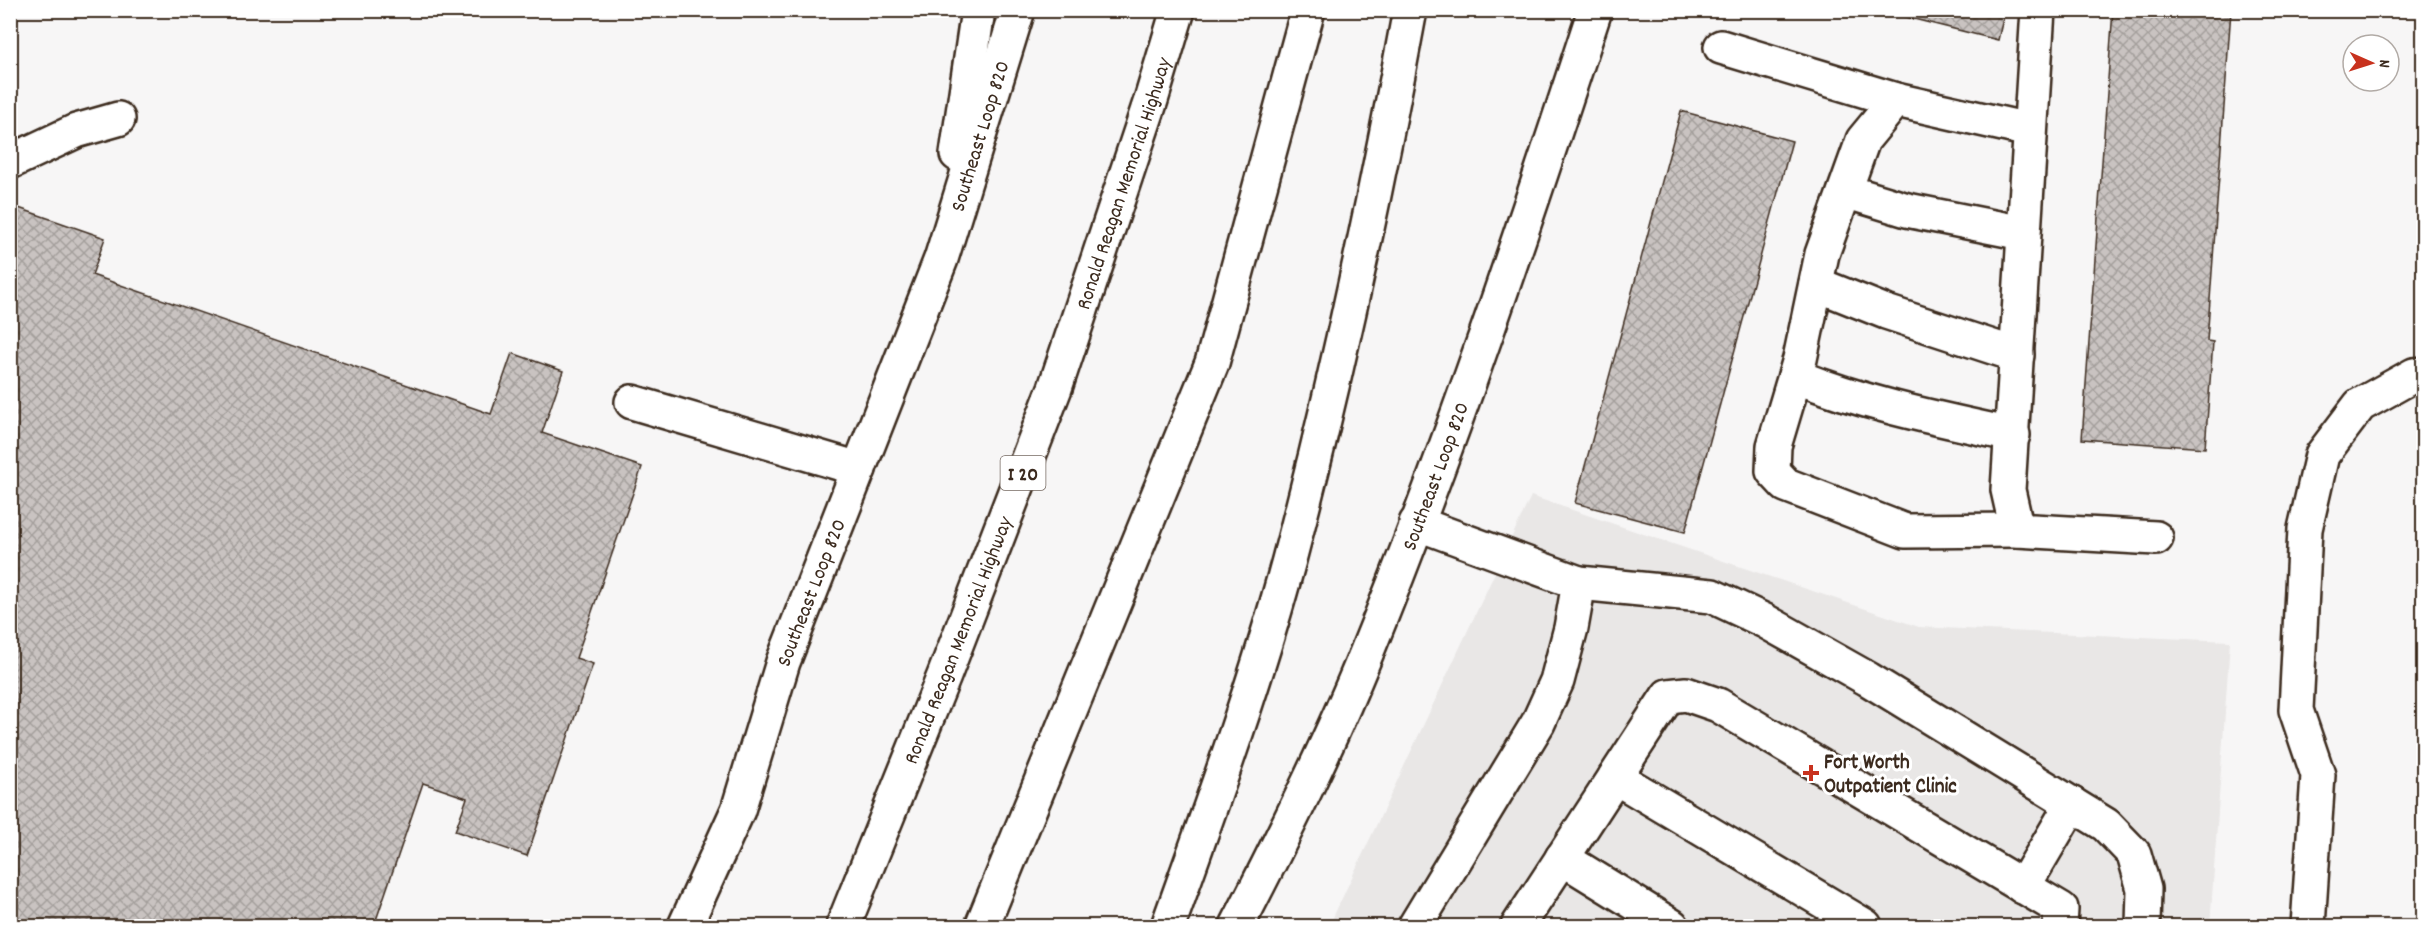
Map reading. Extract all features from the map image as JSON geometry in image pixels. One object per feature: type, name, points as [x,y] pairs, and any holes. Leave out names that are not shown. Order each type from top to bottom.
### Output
[{"type":"main road","name":"Southeast Loop 820","points":[[942,260],[978,10]]},
{"type":"main road","name":"Southeast Loop 820","points":[[685,927],[738,810],[783,662],[942,260],[1018,10]]},
{"type":"main road","name":"Ronald Reagan Memorial Highway","points":[[843,927],[932,708],[1055,388],[1151,100],[1178,10]]},
{"type":"main road","points":[[982,927],[1212,363],[1308,10]]},
{"type":"main road","points":[[1168,927],[1227,759],[1288,562],[1339,361],[1384,154],[1410,10]]},
{"type":"main road","name":"Southeast Loop 820","points":[[1237,927],[1292,821],[1366,655],[1475,368],[1595,10]]},
{"type":"main road","points":[[2017,530],[2008,490],[2038,10]]},
{"type":"main road","points":[[1721,47],[1896,100],[2029,129]]},
{"type":"main road","points":[[1896,100],[1863,140],[1822,254],[1795,376],[1774,446],[1773,471],[1786,485],[1905,531],[2017,530],[2156,538]]},
{"type":"main road","points":[[10,162],[76,131],[118,119]]},
{"type":"main road","points":[[1845,191],[1907,210],[2023,233]]},
{"type":"main road","points":[[1816,284],[1886,312],[2017,355]]},
{"type":"main road","points":[[2308,927],[2318,775],[2296,710],[2305,529],[2322,455],[2360,405],[2414,375],[2424,374]]},
{"type":"main road","points":[[1795,376],[1836,392],[1924,417],[2013,435]]},
{"type":"main road","points":[[632,402],[859,469]]},
{"type":"main road","points":[[1416,523],[1579,583],[1712,596],[1766,621],[1868,679],[2106,825],[2134,854],[2144,889],[2143,927]]},
{"type":"main road","points":[[1415,927],[1538,723],[1557,681],[1571,628],[1579,583]]},
{"type":"main road","points":[[1518,927],[1668,696],[1686,694],[1718,705],[2061,909],[2060,927]]},
{"type":"main road","points":[[1615,777],[1865,927]]},
{"type":"main road","points":[[2023,887],[2072,804]]},
{"type":"main road","points":[[1562,858],[1672,927]]},
{"type":"shaded area","name":"Fort Worth Outpatient Clinic","points":[[1531,496],[1919,627],[2230,641],[2210,926],[1329,926]]},
{"type":"building","points":[[1878,10],[2005,10],[1998,40]]},
{"type":"building","points":[[2113,10],[2231,10],[2207,341],[2213,342],[2205,448],[2082,439]]},
{"type":"building","points":[[1681,111],[1792,141],[1685,532],[1575,503]]},
{"type":"building","points":[[10,205],[105,238],[92,275],[491,414],[512,353],[563,371],[542,433],[642,467],[576,658],[593,664],[527,856],[455,831],[467,798],[423,783],[374,926],[10,926]]},
{"type":"place","name":"Fort Worth Outpatient Clinic","points":[[1811,773]]}]
